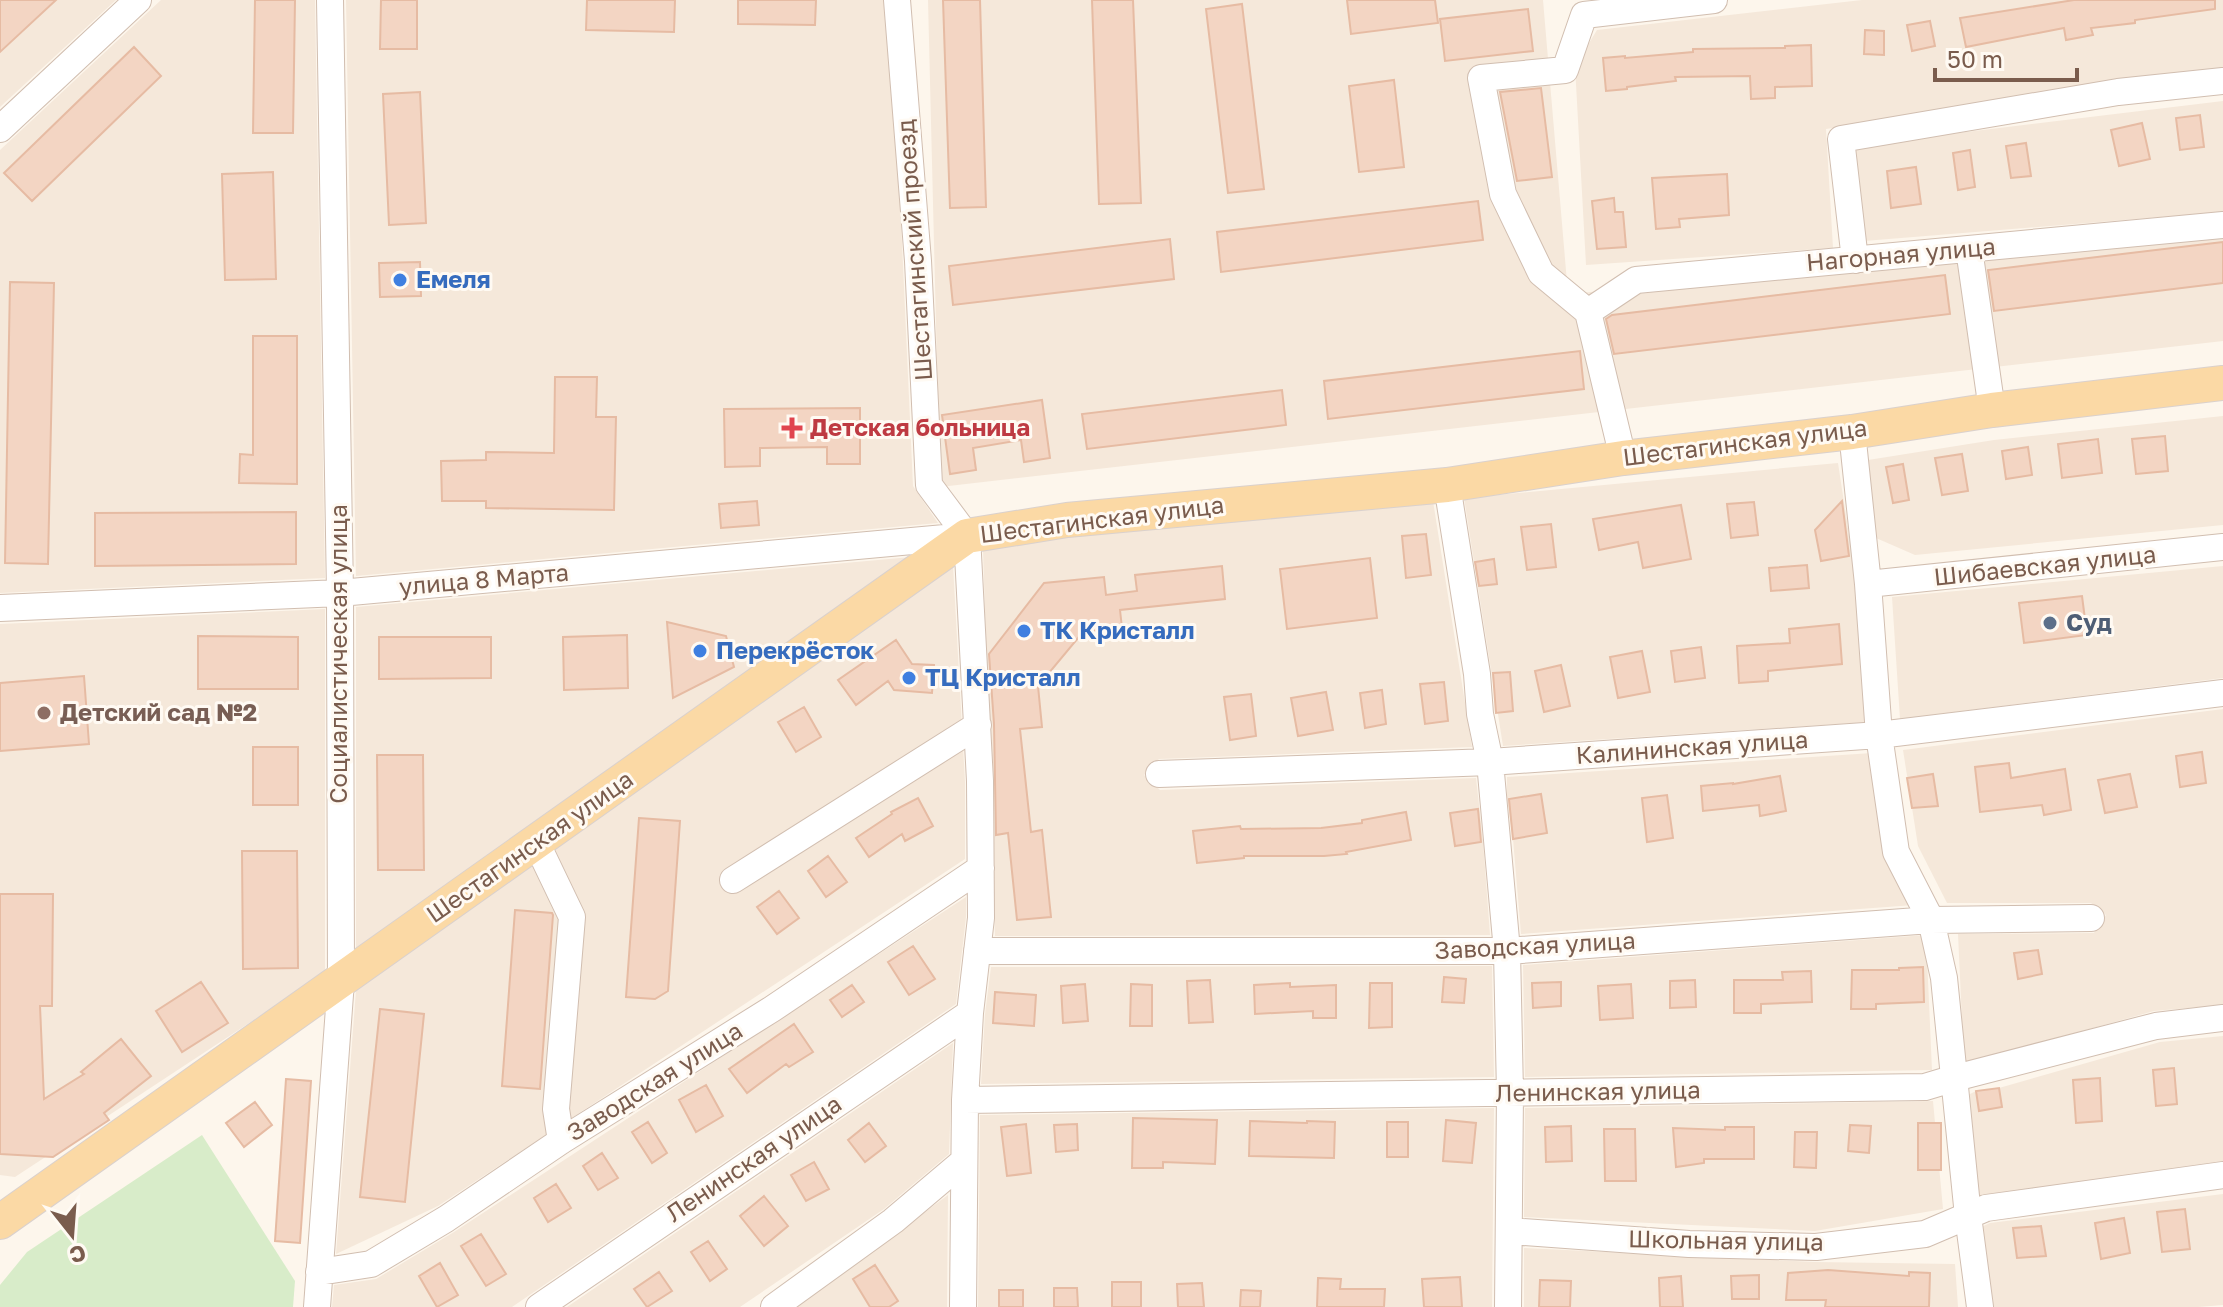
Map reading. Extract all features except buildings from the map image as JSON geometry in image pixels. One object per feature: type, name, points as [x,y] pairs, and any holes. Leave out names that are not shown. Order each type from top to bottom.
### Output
[{"type":"main road","name":"Шестагинская улица","points":[[0,1222],[967,536],[1067,520],[1447,485],[1623,458],[1852,432],[1992,410],[2223,383]]},
{"type":"street","points":[[0,129],[138,0]]},
{"type":"street","name":"Социалистическая улица","points":[[317,1307],[341,981],[340,593],[330,0]]},
{"type":"street","name":"Шестагинский проезд","points":[[897,0],[918,261],[929,485],[967,536]]},
{"type":"street","points":[[1623,458],[1588,312],[1541,273],[1503,194],[1481,78],[1565,70],[1584,15],[1699,1]]},
{"type":"street","points":[[1855,260],[1841,139],[2118,92],[2223,81]]},
{"type":"street","name":"Нагорная улица","points":[[1588,312],[1636,280],[2223,225]]},
{"type":"street","points":[[1969,249],[1992,410]]},
{"type":"street","points":[[1852,432],[1868,584],[1879,735],[1896,852],[1931,920],[1944,978],[1980,1307]]},
{"type":"street","points":[[1447,485],[1477,674],[1480,714],[1490,762],[1507,951],[1510,1093],[1508,1307]]},
{"type":"street","points":[[963,1307],[965,1100],[970,1013],[981,918],[978,725],[967,536]]},
{"type":"street","name":"улица 8 Марта","points":[[0,608],[340,593],[967,536]]},
{"type":"street","name":"Шибаевская улица","points":[[1868,584],[2223,547]]},
{"type":"street","name":"Калининская улица","points":[[1159,774],[1490,762],[1879,735],[2223,693]]},
{"type":"street","points":[[733,880],[978,725]]},
{"type":"street","points":[[536,842],[572,917],[556,1109],[561,1141]]},
{"type":"street","name":"Заводская улица","points":[[319,1272],[371,1264],[446,1219],[561,1141],[772,1009],[981,868]]},
{"type":"street","name":"Заводская улица","points":[[977,951],[1507,951],[1931,920],[2091,918]]},
{"type":"street","name":"Ленинская улица","points":[[539,1307],[970,1013]]},
{"type":"street","name":"Ленинская улица","points":[[965,1100],[1925,1087],[2156,1026],[2223,1018]]},
{"type":"street","points":[[774,1307],[893,1221],[964,1161]]},
{"type":"street","name":"Школьная улица","points":[[1509,1231],[1689,1244],[1816,1247],[1925,1234],[1986,1208],[2223,1175]]},
{"type":"shaded area","points":[[0,0],[116,0],[0,107]]},
{"type":"shaded area","points":[[161,0],[315,0],[325,578],[0,593],[0,150]]},
{"type":"shaded area","points":[[346,0],[891,0],[913,486],[938,523],[356,576]]},
{"type":"shaded area","points":[[928,0],[1543,0],[1568,294],[2223,235],[2223,341],[940,487]]},
{"type":"shaded area","points":[[1862,0],[2223,0],[2223,70],[1826,129],[1833,248],[1586,265],[1575,66],[1597,30]]},
{"type":"shaded area","points":[[2223,101],[2223,212],[1864,241],[1851,146]]},
{"type":"shaded area","points":[[2223,416],[2223,525],[1915,555],[1876,538],[1868,460],[1994,440]]},
{"type":"shaded area","points":[[1838,463],[1852,555],[1869,722],[1503,746],[1464,498]]},
{"type":"shaded area","points":[[1433,501],[1472,747],[1159,759],[1144,775],[1160,790],[1476,778],[1490,935],[995,936],[983,549],[1048,539]]},
{"type":"shaded area","points":[[911,557],[356,951],[356,607]]},
{"type":"shaded area","points":[[953,565],[965,782],[965,859],[438,1206],[336,1254],[356,990]]},
{"type":"shaded area","points":[[2223,566],[2223,678],[1900,719],[1892,597]]},
{"type":"shaded area","points":[[325,609],[325,973],[15,1177],[0,1175],[0,624]]},
{"type":"shaded area","points":[[2223,709],[2223,1005],[2154,1011],[1964,1064],[1958,934],[2094,933],[2106,915],[2091,903],[1947,903],[1918,846],[1903,750]]},
{"type":"shaded area","points":[[1872,753],[1914,905],[1521,934],[1507,777]]},
{"type":"shaded area","points":[[966,897],[956,1004],[512,1307],[332,1307],[334,1285],[376,1279],[454,1232]]},
{"type":"shaded area","points":[[1926,935],[1932,1070],[1525,1077],[1523,965]]},
{"type":"shaded area","points":[[1492,966],[1494,1077],[981,1084],[991,967]]},
{"type":"shaded area","points":[[2223,1036],[2223,1165],[1973,1196],[1964,1097],[1976,1091],[1999,1088],[2160,1042]]},
{"type":"shaded area","points":[[953,1043],[949,1154],[884,1209],[740,1307],[567,1307]]},
{"type":"shaded area","points":[[1933,1101],[1943,1209],[1815,1231],[1524,1217],[1525,1108]]},
{"type":"shaded area","points":[[1494,1108],[1492,1307],[978,1307],[980,1115]]},
{"type":"shaded area","points":[[2223,1194],[2223,1305],[1986,1307],[1977,1229],[1990,1223]]},
{"type":"shaded area","points":[[948,1195],[947,1307],[796,1307]]},
{"type":"shaded area","points":[[1524,1248],[1815,1262],[1955,1264],[1958,1307],[1524,1307]]},
{"type":"green space","points":[[202,1135],[295,1281],[293,1307],[0,1307],[0,1285],[27,1252]]},
{"type":"place","name":"Емеля","points":[[400,280]]},
{"type":"place","name":"Детская больница","points":[[792,428]]},
{"type":"place","name":"Суд","points":[[2050,623]]},
{"type":"place","name":"ТК Кристалл","points":[[1024,631]]},
{"type":"place","name":"Перекрёсток","points":[[700,651]]},
{"type":"place","name":"ТЦ Кристалл","points":[[909,678]]},
{"type":"place","name":"Детский сад №2","points":[[44,713]]}]
